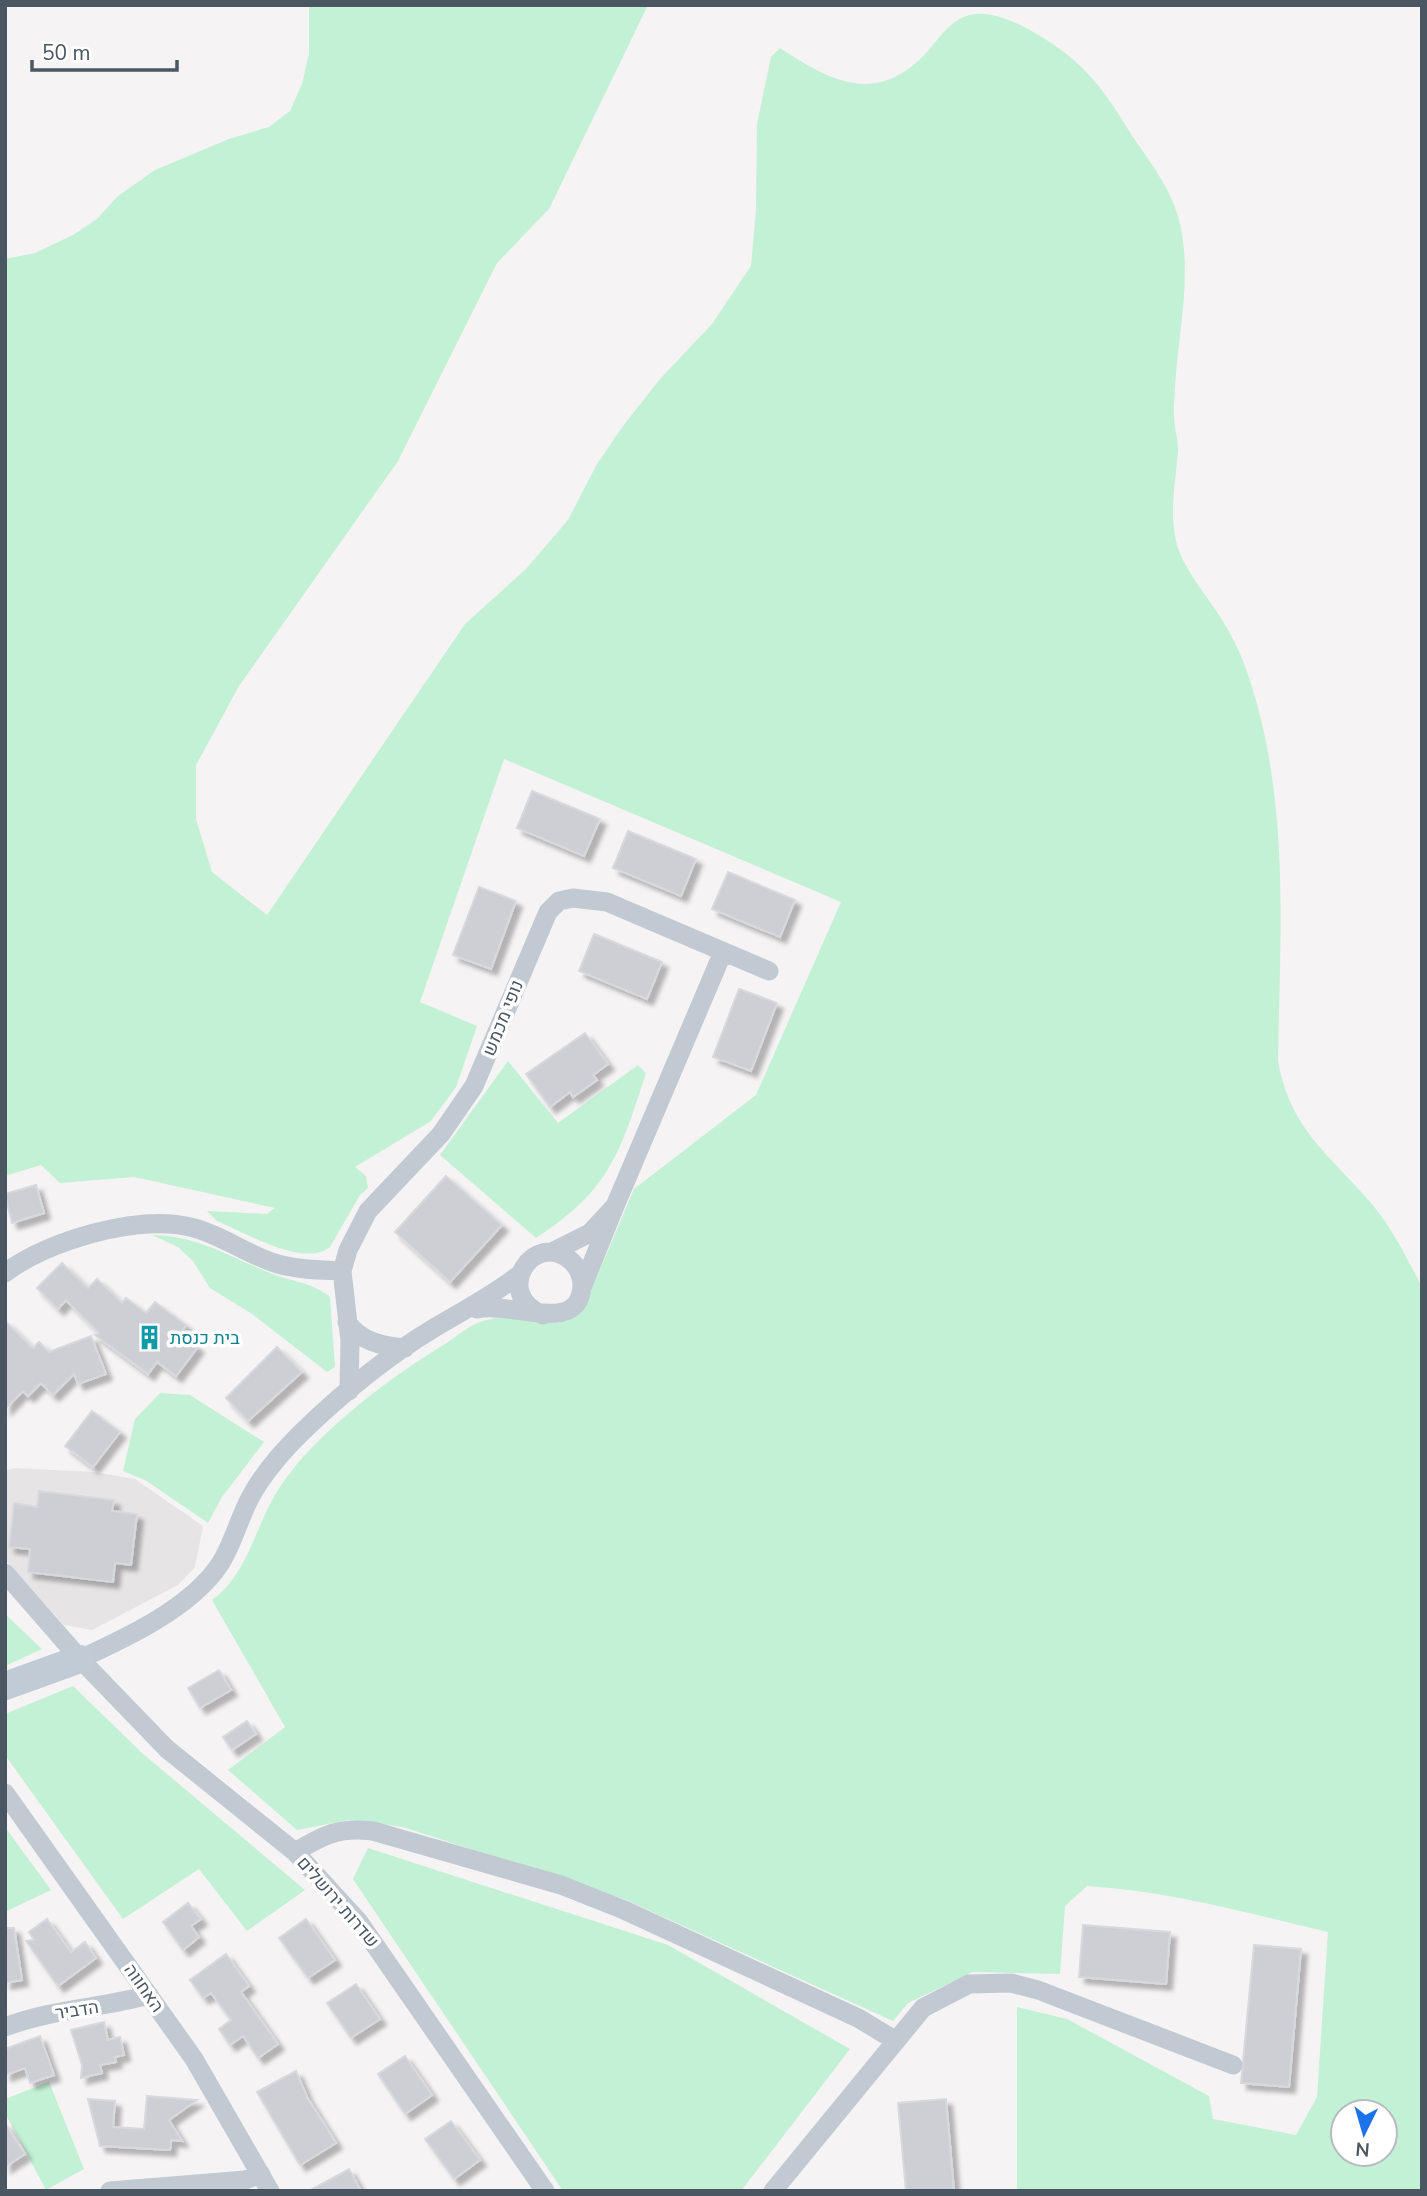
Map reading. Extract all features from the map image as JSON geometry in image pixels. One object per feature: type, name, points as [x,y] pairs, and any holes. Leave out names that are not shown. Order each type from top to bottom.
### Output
[{"type":"street","name":"נופי מכמש","points":[[349,1391],[342,1271],[348,1250],[368,1211],[442,1134],[474,1086],[539,930],[548,912],[559,901],[589,898],[607,902],[769,971]]},
{"type":"street","points":[[5,1686],[80,1659],[155,1621],[202,1586],[220,1564],[251,1496],[271,1463],[349,1391],[434,1328],[486,1307],[510,1307],[543,1315],[564,1313],[578,1299],[723,952]]},
{"type":"street","points":[[466,1313],[520,1274],[532,1258],[552,1252],[590,1233],[615,1206]]},
{"type":"street","points":[[5,1273],[30,1256],[63,1244],[150,1223],[172,1223],[211,1233],[276,1264],[342,1271]]},
{"type":"street","points":[[552,1252],[572,1261],[582,1279],[582,1289]]},
{"type":"street","points":[[520,1274],[520,1295],[533,1311],[543,1315]]},
{"type":"street","points":[[347,1322],[355,1333],[368,1340],[385,1346],[405,1348]]},
{"type":"street","name":"שדרות ירושלים","points":[[5,1573],[80,1659],[167,1749],[295,1852],[359,1922],[545,2191]]},
{"type":"street","name":"האחווה","points":[[5,1793],[194,2060],[266,2183]]},
{"type":"street","points":[[295,1852],[327,1834],[348,1828],[373,1830],[561,1885],[702,1944],[858,2018],[896,2041]]},
{"type":"street","points":[[773,2191],[923,2007],[969,1984],[988,1981],[1038,1990],[1233,2065]]},
{"type":"street","name":"הדביר","points":[[5,2027],[43,2015],[109,2005],[149,1995]]},
{"type":"street","points":[[110,2191],[238,2180],[266,2183]]},
{"type":"shaded area","points":[[15,1468],[94,1472],[135,1479],[203,1526],[195,1567],[178,1585],[92,1630],[64,1625],[5,1559],[5,1471]]},
{"type":"green space","points":[[309,5],[648,5],[549,209],[497,263],[398,461],[239,686],[196,765],[196,819],[212,872],[267,915],[465,624],[526,569],[568,520],[597,464],[623,426],[660,379],[712,324],[751,266],[756,210],[757,124],[771,57],[780,48],[837,79],[873,83],[891,79],[909,68],[958,20],[980,14],[1002,18],[1054,45],[1088,74],[1115,108],[1165,186],[1179,220],[1185,261],[1174,405],[1178,450],[1173,507],[1174,529],[1183,561],[1239,651],[1263,730],[1272,776],[1280,870],[1278,1060],[1283,1084],[1291,1104],[1313,1139],[1386,1222],[1422,1287],[1422,2191],[1017,2191],[1017,2007],[1067,2019],[1209,2096],[1213,2119],[1296,2135],[1317,2097],[1328,1932],[1178,1898],[1087,1886],[1065,1906],[1060,1974],[973,1972],[908,2003],[893,2021],[626,1900],[403,1827],[349,1820],[297,1830],[228,1770],[285,1727],[212,1600],[235,1577],[280,1487],[314,1446],[356,1407],[403,1371],[468,1328],[480,1322],[502,1318],[559,1323],[591,1291],[634,1189],[756,1095],[841,902],[504,759],[420,1002],[477,1026],[456,1087],[431,1121],[355,1167],[366,1176],[368,1188],[360,1195],[330,1247],[319,1252],[290,1251],[217,1221],[207,1211],[267,1214],[275,1208],[134,1177],[60,1183],[41,1165],[5,1176],[5,259],[35,253],[73,235],[97,219],[118,196],[155,170],[229,139],[269,127],[290,111],[302,84],[309,54]]},
{"type":"green space","points":[[508,1061],[558,1123],[638,1065],[646,1073],[628,1126],[609,1168],[581,1203],[536,1238],[440,1155]]},
{"type":"green space","points":[[152,1235],[198,1243],[270,1273],[309,1285],[330,1297],[335,1367],[327,1372],[252,1314],[210,1288],[193,1261],[178,1247]]},
{"type":"green space","points":[[160,1393],[190,1395],[264,1442],[222,1497],[208,1523],[145,1480],[123,1471],[135,1419]]},
{"type":"green space","points":[[5,1614],[42,1649],[5,1666]]},
{"type":"green space","points":[[73,1686],[142,1753],[305,1890],[247,1931],[199,1869],[123,1919],[5,1755],[5,1714]]},
{"type":"green space","points":[[5,1827],[51,1890],[5,1912]]},
{"type":"green space","points":[[368,1848],[668,1945],[850,2049],[741,2191],[563,2191],[353,1879]]},
{"type":"green space","points":[[49,2082],[84,2169],[46,2190],[5,2113],[5,2099]]},
{"type":"building","points":[[532,791],[600,819],[584,856],[517,828]]},
{"type":"building","points":[[628,831],[696,859],[681,896],[613,868]]},
{"type":"building","points":[[728,872],[795,900],[780,937],[712,909]]},
{"type":"building","points":[[479,887],[516,901],[491,969],[453,955]]},
{"type":"building","points":[[594,934],[662,962],[647,999],[579,971]]},
{"type":"building","points":[[739,989],[777,1003],[751,1071],[713,1057]]},
{"type":"building","points":[[585,1033],[608,1064],[593,1075],[597,1080],[573,1097],[570,1092],[550,1107],[526,1074]]},
{"type":"building","points":[[446,1176],[502,1225],[450,1282],[395,1232]]},
{"type":"building","points":[[36,1185],[44,1213],[12,1223],[5,1194]]},
{"type":"building","name":"בית כנסת","points":[[62,1263],[88,1288],[97,1279],[122,1303],[126,1298],[146,1313],[155,1302],[186,1325],[180,1334],[198,1347],[176,1376],[157,1362],[148,1374],[95,1335],[99,1333],[66,1300],[58,1309],[37,1288]]},
{"type":"building","points":[[5,1321],[33,1348],[39,1342],[49,1352],[91,1336],[106,1374],[78,1384],[74,1374],[53,1395],[41,1383],[28,1396],[23,1391],[5,1409]]},
{"type":"building","points":[[277,1347],[302,1372],[248,1421],[226,1398]]},
{"type":"building","points":[[92,1411],[120,1432],[93,1467],[65,1446]]},
{"type":"building","points":[[39,1491],[114,1500],[112,1511],[137,1514],[131,1565],[115,1563],[113,1582],[28,1572],[30,1549],[9,1547],[14,1503],[37,1507]]},
{"type":"building","points":[[219,1670],[231,1690],[200,1708],[188,1688]]},
{"type":"building","points":[[247,1721],[256,1734],[232,1750],[223,1737]]},
{"type":"building","points":[[188,1903],[201,1919],[191,1926],[199,1937],[183,1950],[163,1922]]},
{"type":"building","points":[[47,1919],[71,1952],[85,1942],[96,1958],[58,1986],[26,1941],[34,1940],[29,1932]]},
{"type":"building","points":[[306,1919],[335,1960],[308,1978],[279,1938]]},
{"type":"building","points":[[1083,1925],[1170,1932],[1166,1984],[1079,1977]]},
{"type":"building","points":[[5,1928],[14,1928],[22,1980],[5,1983]]},
{"type":"building","points":[[1254,1945],[1301,1949],[1289,2087],[1241,2083]]},
{"type":"building","points":[[226,1954],[249,1986],[241,1992],[278,2044],[258,2058],[243,2036],[230,2045],[219,2029],[231,2020],[211,1993],[203,1998],[190,1980]]},
{"type":"building","points":[[356,1984],[380,2019],[351,2038],[327,2003]]},
{"type":"building","points":[[104,2022],[108,2040],[120,2037],[124,2055],[115,2057],[116,2062],[100,2065],[102,2073],[81,2078],[82,2065],[71,2030]]},
{"type":"building","points":[[40,2036],[54,2075],[30,2083],[25,2068],[5,2075],[5,2049]]},
{"type":"building","points":[[405,2056],[432,2095],[405,2114],[378,2074]]},
{"type":"building","points":[[296,2071],[307,2097],[336,2143],[300,2165],[257,2092]]},
{"type":"building","points":[[147,2096],[197,2100],[169,2120],[182,2141],[171,2140],[170,2150],[100,2146],[88,2099],[115,2101],[113,2127],[144,2129]]},
{"type":"building","points":[[946,2099],[954,2191],[906,2191],[898,2103]]},
{"type":"building","points":[[451,2121],[480,2160],[454,2179],[425,2139]]},
{"type":"building","points":[[5,2123],[25,2154],[5,2167]]},
{"type":"building","points":[[349,2169],[361,2191],[309,2191]]},
{"type":"place","name":"בית כנסת","points":[[150,1338]]}]
